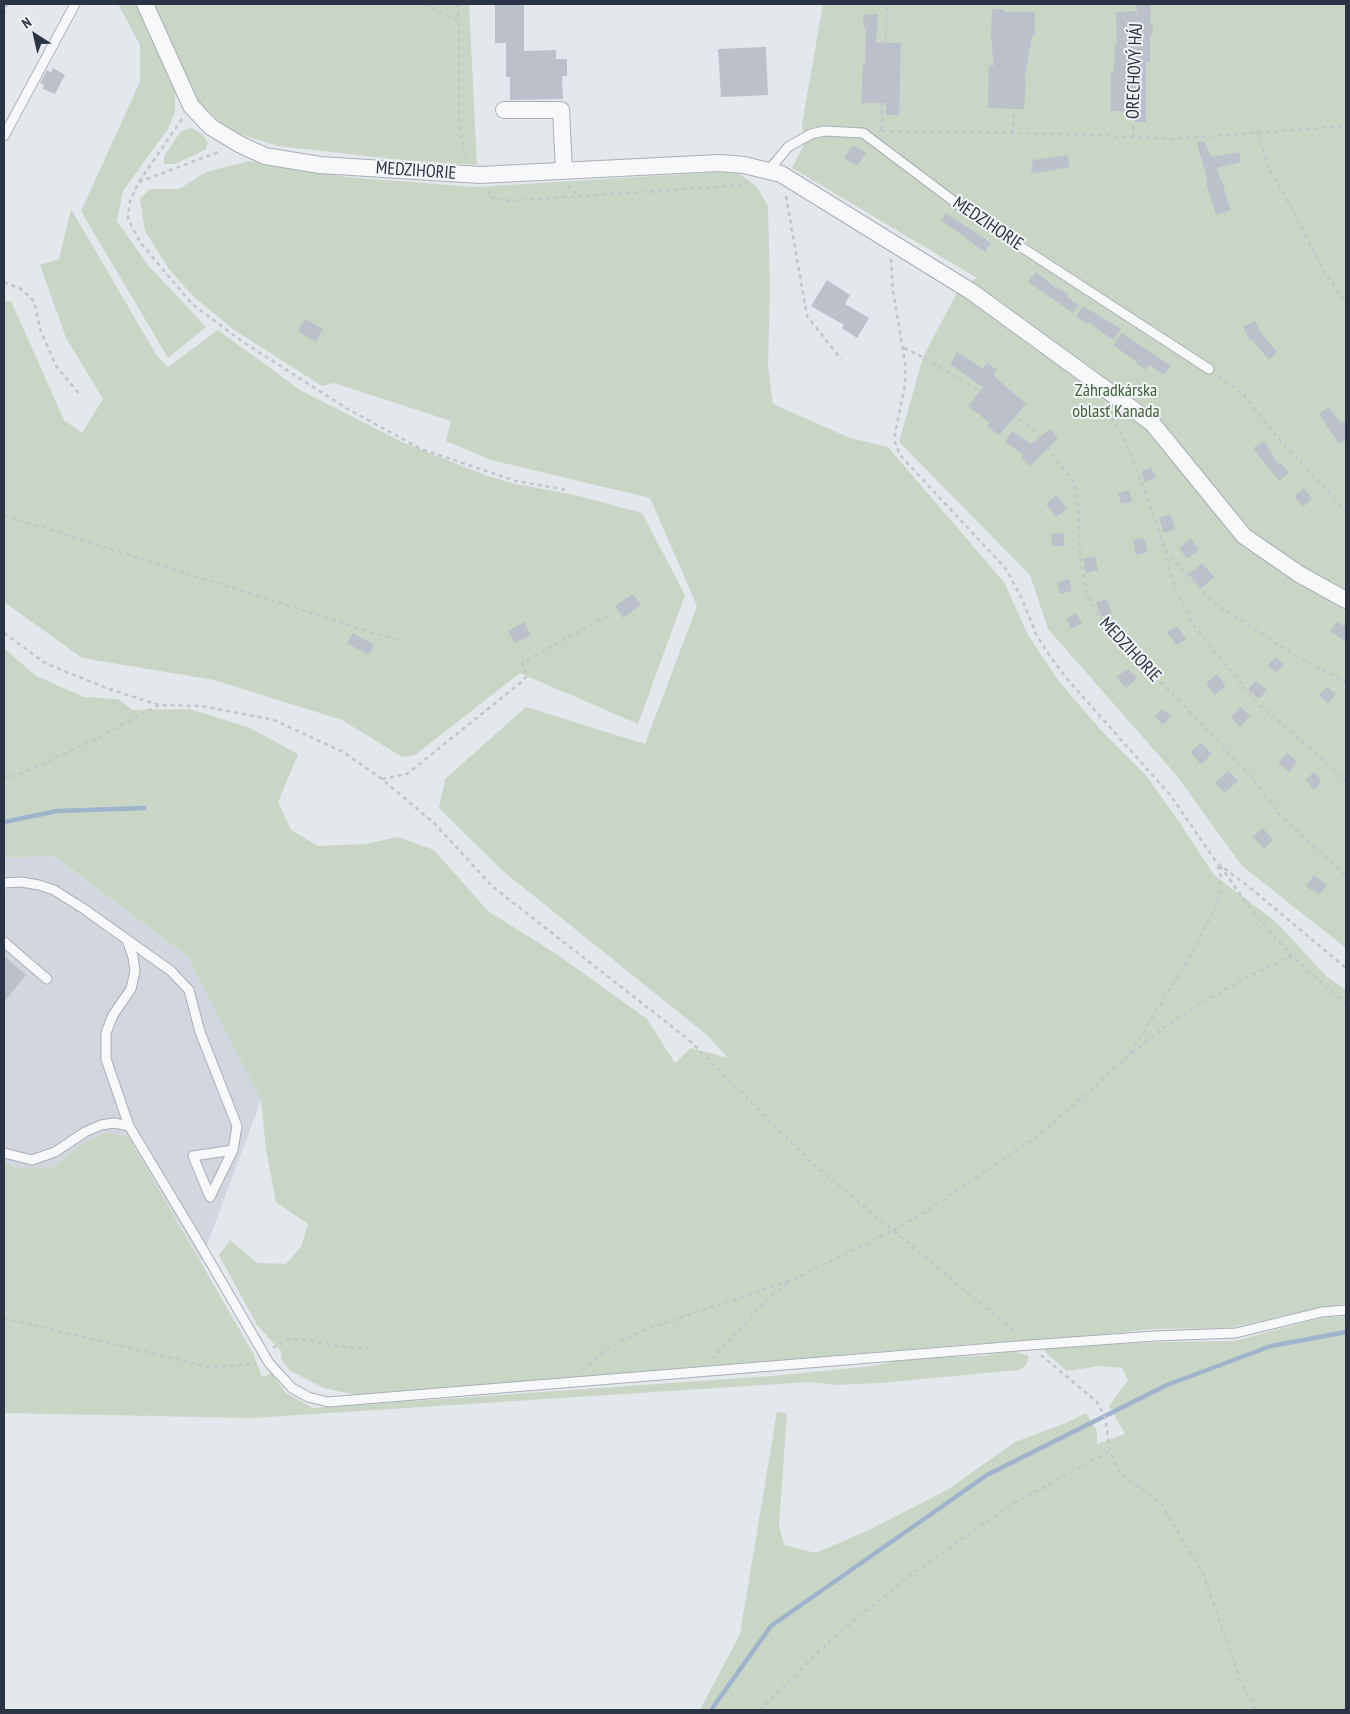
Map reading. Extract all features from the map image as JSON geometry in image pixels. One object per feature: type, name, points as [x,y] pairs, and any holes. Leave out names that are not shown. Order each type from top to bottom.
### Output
[{"type":"street","name":"MEDZIHORIE","points":[[145,4],[192,106],[211,127],[239,144],[265,156],[320,165],[476,175],[719,163],[744,165],[775,172],[972,292],[1152,423],[1244,536],[1299,574],[1346,600]]},
{"type":"street","points":[[504,110],[561,110],[564,171]]},
{"type":"lane","points":[[4,136],[75,4]]},
{"type":"lane","name":"MEDZIHORIE","points":[[775,172],[788,147],[811,134],[824,131],[863,133],[972,215],[1209,369]]},
{"type":"lane","points":[[4,883],[21,882],[54,890],[171,971],[188,990],[200,1032],[237,1126],[234,1150],[210,1197],[193,1156],[234,1150]]},
{"type":"lane","points":[[127,940],[133,957],[135,971],[131,989],[113,1015],[106,1033],[106,1059],[129,1126],[269,1363],[292,1388],[308,1396],[328,1402],[1030,1344],[1155,1336],[1236,1334],[1322,1312],[1346,1310]]},
{"type":"lane","points":[[4,942],[47,979]]},
{"type":"lane","points":[[4,1153],[32,1160],[55,1152],[85,1132],[101,1125],[114,1123],[129,1126]]},
{"type":"path","points":[[4,16],[7,4]]},
{"type":"path","points":[[425,4],[460,21]]},
{"type":"path","points":[[458,4],[460,21],[459,125],[462,145],[476,175],[492,198],[508,201],[744,184],[775,172],[807,316],[841,359]]},
{"type":"path","name":"ORECHOVÝ HÁJ","points":[[887,4],[881,131],[1013,133],[1173,140],[1346,126]]},
{"type":"path","points":[[1013,133],[1016,4]]},
{"type":"path","name":"ORECHOVÝ HÁJ","points":[[1133,137],[1137,4]]},
{"type":"path","points":[[192,106],[138,182],[129,204],[128,219],[140,242],[192,304],[243,342],[346,408],[422,449],[516,481],[567,490]]},
{"type":"path","points":[[1258,133],[1268,167],[1325,273],[1346,303]]},
{"type":"path","points":[[138,182],[239,144]]},
{"type":"path","points":[[891,241],[893,290],[904,348],[905,385],[895,434],[896,450],[966,528],[1006,569],[1022,599],[1036,634],[1048,655],[1171,796],[1257,917],[1292,956],[1346,1004]]},
{"type":"path","points":[[4,282],[21,289],[34,301],[40,329],[56,366],[81,396]]},
{"type":"path","name":"MEDZIHORIE","points":[[904,348],[923,357],[987,396],[1033,430],[1073,481],[1080,512],[1080,558],[1087,595],[1100,618],[1248,773],[1278,813],[1346,876]]},
{"type":"path","points":[[1209,369],[1244,395],[1276,436],[1346,511]]},
{"type":"path","points":[[1105,406],[1125,440],[1158,526],[1176,591],[1194,626],[1258,703],[1346,782]]},
{"type":"path","points":[[4,515],[399,642]]},
{"type":"path","points":[[1164,548],[1210,600],[1299,658],[1346,682]]},
{"type":"path","points":[[382,779],[407,774],[520,683],[527,676],[522,663],[612,613]]},
{"type":"path","points":[[4,633],[45,663],[106,688],[159,704],[202,706],[274,720],[343,752],[382,779],[434,823],[493,887],[688,1039],[814,1164],[1097,1402],[1105,1417],[1110,1451],[1117,1469],[1161,1503],[1203,1574],[1240,1678],[1256,1710]]},
{"type":"path","points":[[4,779],[20,774],[94,740],[159,704]]},
{"type":"path","points":[[1217,863],[1248,886],[1346,968]]},
{"type":"path","points":[[1129,1055],[1192,953],[1212,915],[1220,890],[1221,877],[1217,863]]},
{"type":"path","points":[[567,1382],[611,1346],[642,1331],[794,1278],[919,1216],[1036,1136],[1088,1093],[1129,1055],[1166,1026],[1245,978],[1292,956]]},
{"type":"path","points":[[700,1371],[754,1312],[774,1293],[794,1278]]},
{"type":"path","points":[[4,1318],[209,1367],[269,1363]]},
{"type":"path","points":[[264,1354],[286,1339],[301,1339],[336,1346],[373,1349]]},
{"type":"path","points":[[760,1710],[833,1638],[908,1577],[1009,1506],[1110,1451]]},
{"type":"shaded area","points":[[53,856],[187,956],[261,1100],[201,1261],[128,1136],[103,1133],[85,1142],[52,1167],[19,1169],[4,1162],[4,858]]},
{"type":"green space","points":[[118,4],[135,4],[140,10],[175,90],[175,112],[168,129],[123,191],[117,221],[147,264],[206,327],[168,358],[81,211],[140,82],[140,45]]},
{"type":"green space","points":[[151,4],[469,4],[477,165],[402,160],[278,146],[229,131],[198,101]]},
{"type":"green space","name":"Záhradkárska oblasť Kanada","points":[[823,4],[1346,4],[1346,948],[1242,866],[1177,776],[1048,629],[1030,575],[899,442],[923,357],[960,287],[977,278],[792,168],[804,145],[802,124]]},
{"type":"green space","points":[[192,128],[203,135],[208,143],[205,150],[175,164],[164,164],[164,156],[181,131]]},
{"type":"green space","points":[[249,161],[347,177],[475,187],[736,171],[757,187],[768,206],[770,287],[768,367],[773,404],[850,438],[888,447],[1004,582],[1028,635],[1058,680],[1100,729],[1145,774],[1214,875],[1275,921],[1327,977],[1346,990],[1346,1304],[1317,1308],[1230,1328],[1154,1329],[1043,1341],[974,1344],[357,1395],[324,1388],[289,1370],[282,1360],[281,1351],[257,1325],[219,1255],[230,1240],[257,1263],[286,1264],[301,1247],[308,1224],[276,1202],[266,1149],[261,1100],[187,956],[54,856],[4,858],[4,648],[36,676],[84,697],[118,699],[133,710],[190,709],[250,728],[298,754],[278,802],[291,830],[318,846],[366,844],[398,837],[434,850],[488,911],[558,955],[647,1019],[675,1063],[691,1048],[728,1058],[707,1035],[504,872],[439,808],[445,779],[526,707],[645,744],[697,606],[650,498],[491,460],[446,441],[451,421],[334,383],[322,386],[234,330],[193,296],[169,269],[145,231],[140,199],[150,189],[179,189],[206,172]]},
{"type":"green space","points":[[71,209],[157,356],[168,367],[218,330],[300,390],[402,442],[485,475],[515,484],[575,495],[642,513],[685,595],[638,724],[520,673],[415,755],[402,757],[342,720],[214,680],[82,658],[4,602],[4,301],[11,301],[64,420],[82,433],[103,399],[66,338],[40,265],[59,259]]},
{"type":"green space","points":[[103,1133],[128,1136],[253,1353],[262,1377],[271,1373],[286,1393],[313,1408],[771,1376],[874,1366],[909,1358],[984,1356],[1013,1351],[1029,1356],[1026,1365],[1019,1370],[879,1383],[835,1385],[809,1382],[252,1418],[4,1413],[4,1162],[19,1169],[52,1167],[85,1142]]},
{"type":"green space","points":[[1346,1316],[1346,1710],[700,1710],[740,1634],[777,1412],[787,1413],[779,1525],[784,1545],[816,1553],[869,1530],[947,1490],[1015,1442],[1066,1423],[1086,1413],[1097,1431],[1097,1444],[1125,1434],[1109,1406],[1128,1380],[1122,1368],[1100,1366],[1067,1371],[1048,1355],[1043,1348],[1159,1342],[1235,1341],[1321,1318]]},
{"type":"building","points":[[495,4],[524,4],[524,51],[556,50],[556,59],[567,59],[567,76],[562,76],[563,99],[510,100],[510,77],[506,77],[506,43],[495,43]]},
{"type":"building","points":[[1138,4],[1151,4],[1150,24],[1153,24],[1152,35],[1150,35],[1150,62],[1146,62],[1146,122],[1135,122],[1135,112],[1111,111],[1111,71],[1114,71],[1115,43],[1117,43],[1116,12],[1138,11]]},
{"type":"building","points":[[992,9],[1004,9],[1004,12],[1035,12],[1035,35],[1032,35],[1024,81],[1026,81],[1024,109],[988,108],[989,65],[994,66],[991,37]]},
{"type":"building","points":[[878,14],[876,43],[901,43],[899,115],[886,115],[886,103],[861,103],[866,28],[864,28],[863,15]]},
{"type":"building","points":[[766,47],[768,95],[721,97],[718,49]]},
{"type":"building","points":[[53,68],[65,75],[55,94],[43,89],[44,85],[40,83],[47,70],[51,73]]},
{"type":"building","points":[[1204,141],[1211,157],[1239,152],[1241,162],[1216,168],[1231,210],[1216,215],[1206,183],[1208,182],[1197,143]]},
{"type":"building","points":[[853,145],[866,153],[857,166],[844,158]]},
{"type":"building","points":[[1068,155],[1070,167],[1031,174],[1033,160]]},
{"type":"building","points":[[946,213],[991,243],[985,252],[941,220]]},
{"type":"building","points":[[1036,272],[1057,289],[1068,294],[1067,297],[1078,305],[1073,313],[1028,282]]},
{"type":"building","points":[[827,280],[850,295],[845,304],[869,318],[857,338],[842,328],[844,325],[811,306]]},
{"type":"building","points":[[1083,306],[1121,329],[1113,340],[1076,316]]},
{"type":"building","points":[[305,319],[323,329],[316,342],[298,331]]},
{"type":"building","points":[[1255,321],[1262,334],[1277,352],[1269,360],[1252,340],[1250,341],[1243,327]]},
{"type":"building","points":[[1122,333],[1171,366],[1164,375],[1149,365],[1145,370],[1113,345]]},
{"type":"building","points":[[957,352],[983,369],[987,363],[997,370],[993,375],[1026,404],[999,435],[987,426],[990,423],[968,406],[983,387],[950,364]]},
{"type":"building","points":[[1329,407],[1341,424],[1346,420],[1346,439],[1339,444],[1319,414]]},
{"type":"building","points":[[1050,429],[1058,438],[1030,466],[1021,457],[1023,454],[1005,442],[1012,431],[1031,444]]},
{"type":"building","points":[[1264,441],[1278,465],[1281,463],[1289,473],[1279,481],[1253,448]]},
{"type":"building","points":[[1151,467],[1156,477],[1145,482],[1141,472]]},
{"type":"building","points":[[1304,488],[1312,499],[1303,507],[1294,496]]},
{"type":"building","points":[[1129,490],[1132,502],[1121,504],[1118,493]]},
{"type":"building","points":[[1056,495],[1067,509],[1056,517],[1046,504]]},
{"type":"building","points":[[1170,514],[1175,529],[1164,533],[1159,518]]},
{"type":"building","points":[[1064,533],[1064,546],[1052,546],[1051,534]]},
{"type":"building","points":[[1144,538],[1148,552],[1136,555],[1133,540]]},
{"type":"building","points":[[1191,539],[1199,550],[1187,559],[1179,548]]},
{"type":"building","points":[[1095,556],[1098,570],[1086,573],[1083,559]]},
{"type":"building","points":[[1202,563],[1214,577],[1201,588],[1189,574]]},
{"type":"building","points":[[1069,579],[1072,591],[1060,594],[1057,582]]},
{"type":"building","points":[[633,594],[641,605],[623,618],[615,606]]},
{"type":"building","points":[[1107,599],[1112,613],[1101,617],[1096,602]]},
{"type":"building","points":[[1076,613],[1082,623],[1071,629],[1066,619]]},
{"type":"building","points":[[1337,621],[1346,628],[1346,642],[1330,631]]},
{"type":"building","points":[[524,622],[531,635],[515,643],[508,631]]},
{"type":"building","points":[[1177,626],[1186,639],[1176,645],[1167,632]]},
{"type":"building","points":[[353,633],[374,645],[368,655],[347,643]]},
{"type":"building","points":[[1276,657],[1284,664],[1276,673],[1268,665]]},
{"type":"building","points":[[1128,669],[1137,678],[1126,688],[1116,677]]},
{"type":"building","points":[[1217,674],[1226,686],[1214,695],[1206,683]]},
{"type":"building","points":[[1256,681],[1267,690],[1259,699],[1248,689]]},
{"type":"building","points":[[1327,687],[1336,694],[1328,703],[1319,695]]},
{"type":"building","points":[[1241,707],[1250,716],[1240,727],[1231,717]]},
{"type":"building","points":[[1162,709],[1171,716],[1163,725],[1155,717]]},
{"type":"building","points":[[1201,743],[1212,754],[1201,764],[1190,752]]},
{"type":"building","points":[[1287,753],[1297,762],[1289,772],[1278,763]]},
{"type":"building","points":[[1228,771],[1238,781],[1224,793],[1215,783]]},
{"type":"building","points":[[1314,772],[1320,779],[1320,783],[1314,790],[1305,780]]},
{"type":"building","points":[[1263,828],[1273,840],[1264,849],[1253,837]]},
{"type":"building","points":[[1314,875],[1327,885],[1319,895],[1306,886]]},
{"type":"building","points":[[4,956],[26,975],[4,1002]]},
{"type":"waterway","points":[[4,822],[57,811],[144,808]]},
{"type":"waterway","points":[[711,1710],[771,1626],[987,1475],[1167,1385],[1271,1346],[1346,1332]]}]
